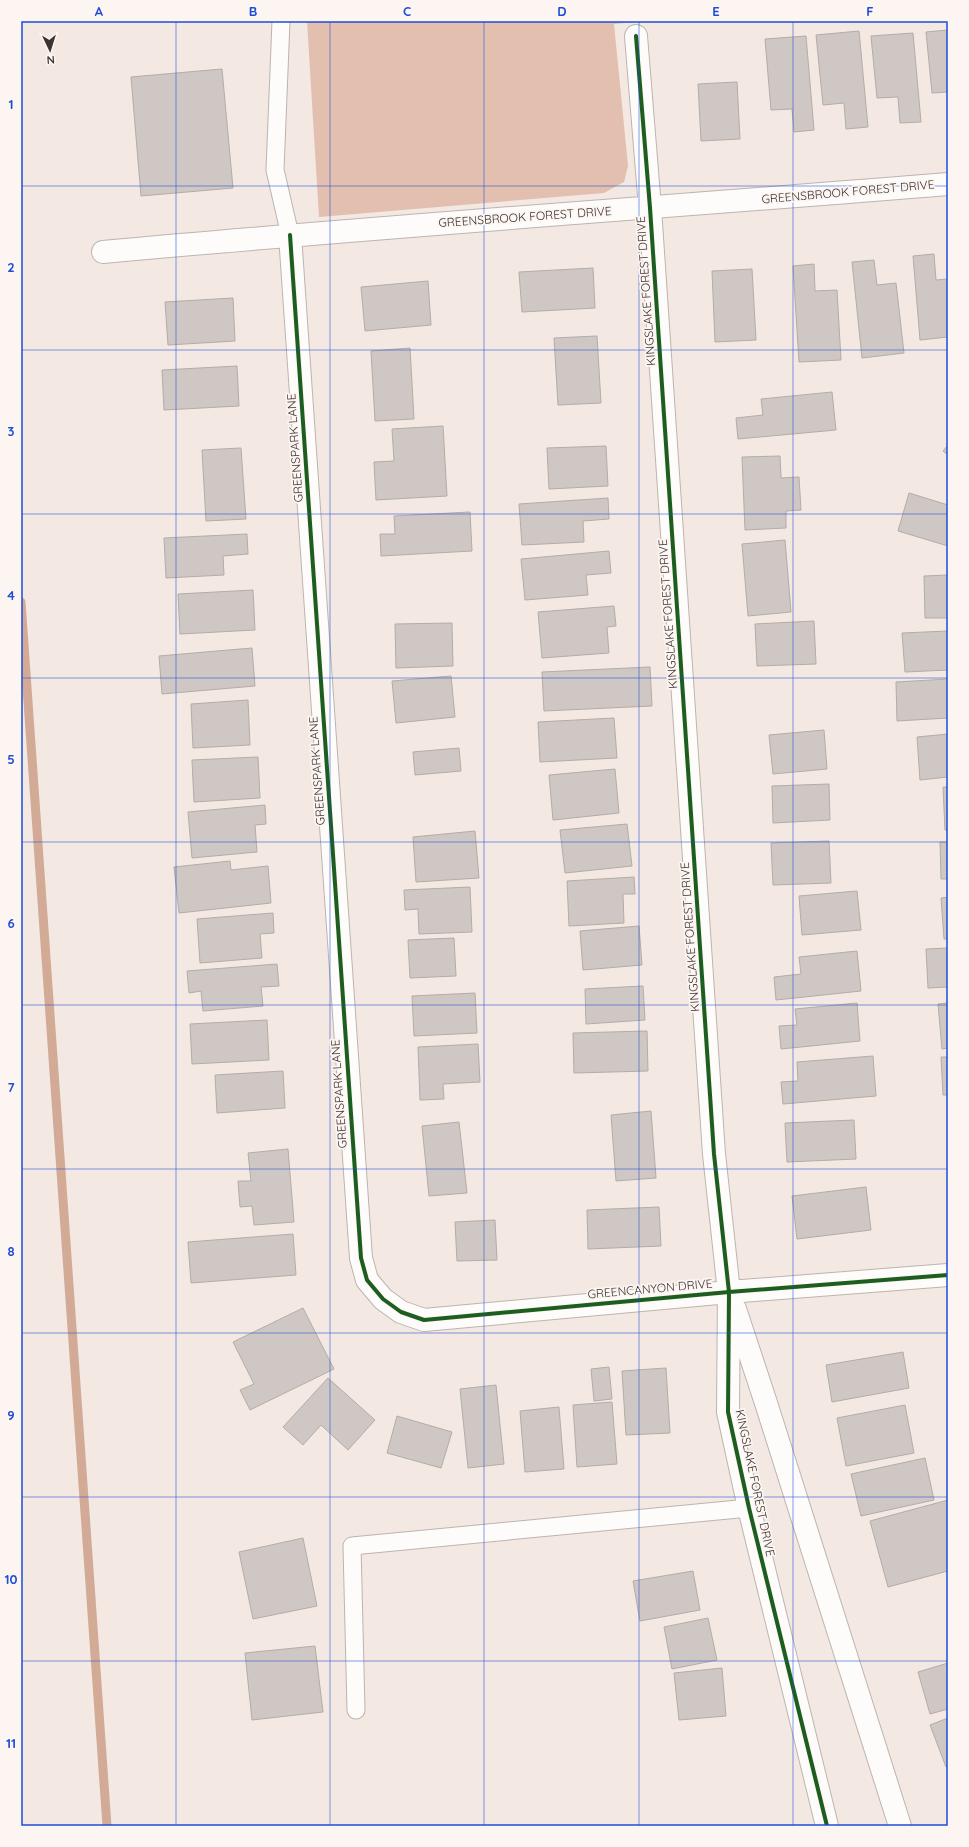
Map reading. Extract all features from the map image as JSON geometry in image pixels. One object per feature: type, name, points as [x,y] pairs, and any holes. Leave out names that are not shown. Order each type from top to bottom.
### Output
[{"type":"street","name":"KINGSLAKE FOREST DRIVE","points":[[636,36],[650,208],[714,1146],[729,1292],[728,1412],[749,1508],[827,1826]]},
{"type":"street","name":"GREENSBROOK FOREST DRIVE","points":[[103,252],[290,235],[948,184]]},
{"type":"street","name":"GREENSPARK LANE","points":[[290,235],[361,1258],[367,1280],[383,1299]]},
{"type":"street","name":"GREENCANYON DRIVE","points":[[383,1299],[401,1312],[424,1320],[729,1292],[948,1275]]},
{"type":"street","name":"KINGSLAKE FOREST DRIVE","points":[[729,1292],[766,1403],[900,1826]]},
{"type":"lane","points":[[281,21],[275,170],[290,235]]},
{"type":"lane","points":[[356,1710],[352,1546],[749,1508]]},
{"type":"shaded area","points":[[307,21],[648,21],[614,24],[628,166],[624,182],[604,193],[319,217]]},
{"type":"building","points":[[948,30],[948,92],[932,93],[926,32]]},
{"type":"building","points":[[859,31],[868,127],[846,129],[844,103],[823,105],[816,35]]},
{"type":"building","points":[[913,33],[921,122],[900,123],[898,97],[877,98],[871,36]]},
{"type":"building","points":[[806,36],[814,130],[794,132],[792,109],[771,110],[765,39]]},
{"type":"building","points":[[222,69],[233,188],[141,196],[131,77]]},
{"type":"building","points":[[737,82],[740,139],[701,141],[698,84]]},
{"type":"building","points":[[934,254],[936,280],[948,279],[948,337],[920,340],[913,256]]},
{"type":"building","points":[[874,260],[877,285],[896,283],[904,353],[862,358],[852,262]]},
{"type":"building","points":[[814,264],[815,291],[837,290],[841,360],[799,362],[793,266]]},
{"type":"building","points":[[593,268],[595,308],[522,312],[519,272]]},
{"type":"building","points":[[752,269],[756,340],[715,342],[712,271]]},
{"type":"building","points":[[428,281],[431,325],[365,331],[361,287]]},
{"type":"building","points":[[233,298],[235,341],[168,345],[165,302]]},
{"type":"building","points":[[597,336],[601,403],[558,405],[554,338]]},
{"type":"building","points":[[410,348],[414,419],[375,421],[371,351]]},
{"type":"building","points":[[237,366],[239,406],[164,410],[162,370]]},
{"type":"building","points":[[832,392],[836,430],[738,439],[736,418],[763,415],[761,399]]},
{"type":"building","points":[[443,426],[447,496],[376,500],[374,462],[394,461],[392,429]]},
{"type":"building","points":[[948,445],[948,455],[943,451]]},
{"type":"building","points":[[606,446],[608,486],[549,489],[547,448]]},
{"type":"building","points":[[241,448],[246,519],[206,521],[202,450]]},
{"type":"building","points":[[780,456],[781,478],[799,477],[801,510],[786,511],[786,528],[745,530],[742,457]]},
{"type":"building","points":[[909,493],[948,505],[948,546],[898,531]]},
{"type":"building","points":[[608,498],[609,519],[583,521],[584,542],[522,545],[519,504]]},
{"type":"building","points":[[470,512],[472,551],[381,556],[380,534],[395,534],[394,516]]},
{"type":"building","points":[[247,534],[248,554],[223,556],[224,575],[166,578],[164,538]]},
{"type":"building","points":[[785,540],[791,612],[748,616],[742,544]]},
{"type":"building","points":[[609,551],[611,573],[586,575],[588,595],[525,600],[521,559]]},
{"type":"building","points":[[948,575],[948,618],[925,618],[924,576]]},
{"type":"building","points":[[253,590],[255,630],[180,634],[178,594]]},
{"type":"building","points":[[614,606],[616,626],[607,627],[609,653],[542,658],[538,612]]},
{"type":"building","points":[[814,621],[816,664],[757,666],[755,624]]},
{"type":"building","points":[[452,623],[453,666],[396,668],[395,624]]},
{"type":"building","points":[[948,631],[948,670],[905,672],[902,633]]},
{"type":"building","points":[[252,648],[255,686],[162,694],[159,656]]},
{"type":"building","points":[[650,667],[652,706],[544,711],[542,672]]},
{"type":"building","points":[[451,676],[455,717],[396,723],[392,681]]},
{"type":"building","points":[[948,679],[948,718],[897,721],[896,682]]},
{"type":"building","points":[[248,700],[250,745],[193,748],[191,704]]},
{"type":"building","points":[[614,718],[617,758],[540,762],[538,722]]},
{"type":"building","points":[[824,730],[827,769],[773,774],[769,735]]},
{"type":"building","points":[[948,734],[948,777],[920,780],[917,737]]},
{"type":"building","points":[[459,748],[461,771],[415,775],[413,752]]},
{"type":"building","points":[[258,757],[260,798],[194,802],[192,760]]},
{"type":"building","points":[[615,769],[619,813],[553,820],[549,775]]},
{"type":"building","points":[[829,784],[830,820],[773,823],[772,786]]},
{"type":"building","points":[[943,787],[948,787],[948,830],[945,830]]},
{"type":"building","points":[[265,805],[266,824],[255,825],[257,852],[192,858],[188,812]]},
{"type":"building","points":[[627,824],[632,866],[565,873],[560,830]]},
{"type":"building","points":[[475,831],[479,878],[416,882],[413,837]]},
{"type":"building","points":[[829,841],[831,883],[773,885],[771,843]]},
{"type":"building","points":[[940,842],[948,842],[948,879],[941,879]]},
{"type":"building","points":[[230,861],[231,870],[268,866],[271,903],[179,913],[174,867]]},
{"type":"building","points":[[634,877],[635,894],[623,894],[624,923],[569,926],[567,881]]},
{"type":"building","points":[[470,887],[472,932],[419,934],[418,909],[405,910],[404,890]]},
{"type":"building","points":[[857,891],[861,930],[802,935],[799,896]]},
{"type":"building","points":[[948,897],[948,939],[944,939],[941,898]]},
{"type":"building","points":[[273,913],[274,933],[260,934],[262,958],[200,963],[197,919]]},
{"type":"building","points":[[639,926],[642,965],[583,970],[580,931]]},
{"type":"building","points":[[454,938],[456,976],[410,978],[408,940]]},
{"type":"building","points":[[948,948],[948,987],[928,988],[926,949]]},
{"type":"building","points":[[857,951],[861,991],[776,1000],[774,977],[801,974],[799,957]]},
{"type":"building","points":[[277,964],[279,986],[261,987],[263,1006],[203,1011],[201,991],[189,993],[187,971]]},
{"type":"building","points":[[643,986],[645,1020],[586,1024],[585,989]]},
{"type":"building","points":[[475,993],[477,1033],[414,1036],[412,996]]},
{"type":"building","points":[[857,1003],[860,1041],[781,1049],[779,1026],[797,1025],[795,1009]]},
{"type":"building","points":[[948,1003],[948,1048],[942,1049],[938,1004]]},
{"type":"building","points":[[267,1020],[269,1060],[192,1064],[190,1024]]},
{"type":"building","points":[[647,1031],[648,1071],[574,1073],[573,1033]]},
{"type":"building","points":[[478,1044],[480,1082],[443,1084],[444,1099],[420,1100],[418,1047]]},
{"type":"building","points":[[873,1056],[876,1096],[783,1104],[781,1082],[798,1081],[797,1062]]},
{"type":"building","points":[[941,1057],[948,1057],[948,1095],[943,1095]]},
{"type":"building","points":[[283,1071],[285,1108],[217,1113],[215,1075]]},
{"type":"building","points":[[651,1111],[656,1178],[616,1181],[611,1115]]},
{"type":"building","points":[[854,1120],[856,1159],[787,1162],[785,1123]]},
{"type":"building","points":[[459,1122],[467,1193],[429,1196],[422,1126]]},
{"type":"building","points":[[288,1149],[294,1222],[254,1225],[252,1206],[240,1207],[238,1181],[251,1181],[248,1153]]},
{"type":"building","points":[[866,1187],[871,1230],[797,1239],[792,1196]]},
{"type":"building","points":[[659,1207],[661,1246],[588,1249],[587,1210]]},
{"type":"building","points":[[495,1220],[497,1260],[457,1261],[455,1222]]},
{"type":"building","points":[[293,1234],[296,1275],[191,1283],[188,1242]]},
{"type":"building","points":[[303,1308],[334,1369],[250,1410],[240,1390],[254,1384],[233,1342]]},
{"type":"building","points":[[903,1352],[909,1388],[832,1402],[826,1365]]},
{"type":"building","points":[[609,1367],[612,1399],[594,1401],[591,1369]]},
{"type":"building","points":[[666,1368],[670,1433],[626,1435],[622,1371]]},
{"type":"building","points":[[328,1378],[375,1420],[348,1450],[321,1425],[303,1445],[283,1427]]},
{"type":"building","points":[[496,1385],[504,1464],[468,1468],[460,1389]]},
{"type":"building","points":[[612,1402],[617,1464],[577,1467],[573,1405]]},
{"type":"building","points":[[905,1405],[914,1453],[846,1466],[837,1418]]},
{"type":"building","points":[[559,1407],[564,1469],[525,1472],[520,1411]]},
{"type":"building","points":[[397,1416],[452,1432],[441,1468],[387,1453]]},
{"type":"building","points":[[925,1458],[934,1500],[861,1516],[851,1474]]},
{"type":"building","points":[[948,1500],[948,1571],[888,1587],[870,1521]]},
{"type":"building","points":[[303,1538],[317,1606],[253,1619],[239,1552]]},
{"type":"building","points":[[693,1571],[700,1610],[640,1621],[633,1581]]},
{"type":"building","points":[[708,1618],[717,1660],[672,1669],[664,1627]]},
{"type":"building","points":[[315,1646],[323,1712],[252,1720],[245,1653]]},
{"type":"building","points":[[948,1663],[948,1709],[930,1714],[918,1672]]},
{"type":"building","points":[[722,1668],[726,1716],[679,1720],[674,1673]]},
{"type":"building","points":[[948,1718],[948,1766],[946,1767],[930,1725]]},
{"type":"waterway","points":[[21,602],[107,1826]]},
{"type":"cycle path","points":[[636,36],[650,208],[714,1154],[729,1292],[728,1412],[749,1508],[827,1826]]},
{"type":"cycle path","points":[[290,235],[361,1258],[367,1280],[383,1299],[401,1312],[424,1320],[729,1292],[948,1275]]}]
